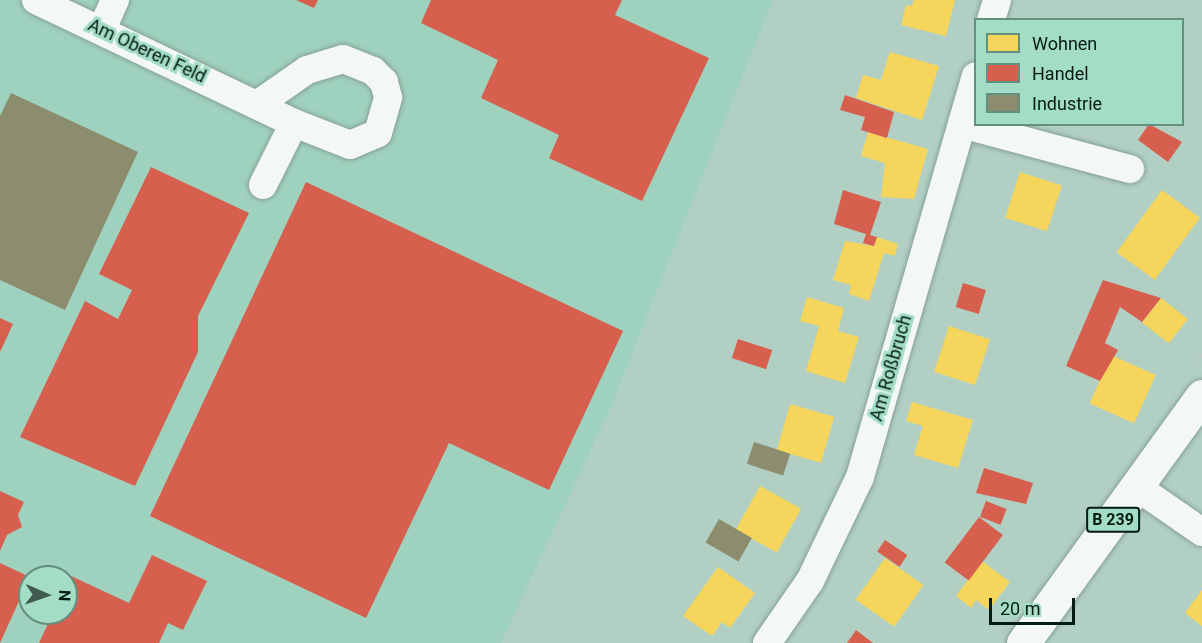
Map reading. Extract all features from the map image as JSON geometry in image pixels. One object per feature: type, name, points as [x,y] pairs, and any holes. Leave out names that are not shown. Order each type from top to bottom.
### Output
[{"type":"main road","name":"B 239","points":[[1023,643],[1202,396]]},
{"type":"street","name":"Am Oberen Feld","points":[[36,0],[102,29],[294,123],[350,145],[378,133],[388,97],[384,82],[343,59],[307,70],[258,104]]},
{"type":"street","points":[[102,29],[115,0]]},
{"type":"street","points":[[992,18],[997,0]]},
{"type":"street","name":"Am Roßbruch","points":[[767,643],[810,581],[860,477],[974,80]]},
{"type":"street","points":[[262,186],[294,123]]},
{"type":"street","points":[[962,124],[1130,169]]},
{"type":"street","points":[[1137,487],[1202,532]]},
{"type":"shaded area","points":[[0,0],[773,0],[610,409],[501,643],[0,643]]},
{"type":"building: Wohnen","points":[[914,0],[955,0],[946,36],[901,25],[906,5],[912,6]]},
{"type":"building: Wohnen","points":[[890,52],[939,66],[922,120],[856,98],[863,75],[881,80]]},
{"type":"building: Wohnen","points":[[868,132],[928,149],[914,199],[881,197],[885,163],[861,156]]},
{"type":"building: Wohnen","points":[[1020,172],[1062,186],[1047,231],[1005,218]]},
{"type":"building: Wohnen","points":[[1162,190],[1200,218],[1155,280],[1117,252]]},
{"type":"building: Wohnen","points":[[877,237],[898,244],[895,256],[884,253],[869,301],[849,294],[851,285],[833,280],[845,241],[874,246]]},
{"type":"building: Wohnen","points":[[807,297],[844,308],[838,331],[859,337],[845,383],[806,371],[819,326],[800,321]]},
{"type":"building: Wohnen","points":[[1161,298],[1188,319],[1169,343],[1142,322]]},
{"type":"building: Wohnen","points":[[949,326],[990,339],[975,385],[934,372]]},
{"type":"building: Wohnen","points":[[1111,355],[1156,375],[1134,423],[1089,403]]},
{"type":"building: Wohnen","points":[[912,402],[973,420],[958,468],[914,455],[923,426],[906,421]]},
{"type":"building: Wohnen","points":[[790,404],[834,417],[821,463],[777,450]]},
{"type":"building: Wohnen","points":[[760,486],[801,509],[777,553],[736,530]]},
{"type":"building: Wohnen","points":[[885,558],[924,585],[894,627],[856,600]]},
{"type":"building: Wohnen","points":[[982,561],[1010,582],[989,610],[976,600],[971,608],[956,596]]},
{"type":"building: Wohnen","points":[[718,567],[755,593],[730,628],[722,622],[712,636],[683,616]]},
{"type":"building: Wohnen","points":[[1202,590],[1202,626],[1185,613]]},
{"type":"building: Handel","points":[[296,0],[318,0],[314,8]]},
{"type":"building: Handel","points":[[431,0],[622,0],[615,15],[709,58],[642,201],[549,158],[559,135],[481,98],[498,60],[421,23]]},
{"type":"building: Handel","points":[[845,95],[894,112],[887,138],[861,130],[865,117],[840,110]]},
{"type":"building: Handel","points":[[1148,126],[1153,126],[1182,142],[1168,162],[1138,140]]},
{"type":"building: Handel","points":[[151,167],[249,213],[198,316],[198,352],[135,486],[20,437],[85,301],[118,319],[132,290],[99,274]]},
{"type":"building: Handel","points":[[306,182],[623,331],[549,490],[449,443],[366,618],[150,516]]},
{"type":"building: Handel","points":[[843,190],[881,202],[870,235],[877,237],[874,246],[863,243],[866,234],[834,224]]},
{"type":"building: Handel","points":[[1103,280],[1161,298],[1142,322],[1120,307],[1105,343],[1118,350],[1100,381],[1066,366]]},
{"type":"building: Handel","points":[[963,283],[986,290],[979,314],[956,307]]},
{"type":"building: Handel","points":[[0,318],[13,324],[0,352]]},
{"type":"building: Handel","points":[[738,339],[772,350],[766,369],[732,358]]},
{"type":"building: Handel","points":[[984,468],[1033,483],[1026,504],[976,493]]},
{"type":"building: Handel","points":[[0,491],[24,502],[18,515],[22,527],[7,535],[0,551]]},
{"type":"building: Handel","points":[[986,501],[1007,509],[1000,525],[980,517]]},
{"type":"building: Handel","points":[[979,517],[1003,535],[969,581],[945,563]]},
{"type":"building: Handel","points":[[885,540],[907,555],[900,567],[877,552]]},
{"type":"building: Handel","points":[[152,555],[207,581],[183,630],[168,623],[159,643],[39,643],[47,625],[78,625],[78,579],[129,603]]},
{"type":"building: Handel","points":[[0,563],[18,571],[18,603],[0,643]]},
{"type":"building: Handel","points":[[856,630],[873,643],[847,643]]},
{"type":"building: Industrie","points":[[11,93],[138,152],[65,310],[0,280],[0,116]]},
{"type":"building: Industrie","points":[[754,442],[790,454],[783,476],[747,464]]},
{"type":"building: Industrie","points":[[719,519],[752,538],[738,561],[706,542]]}]
